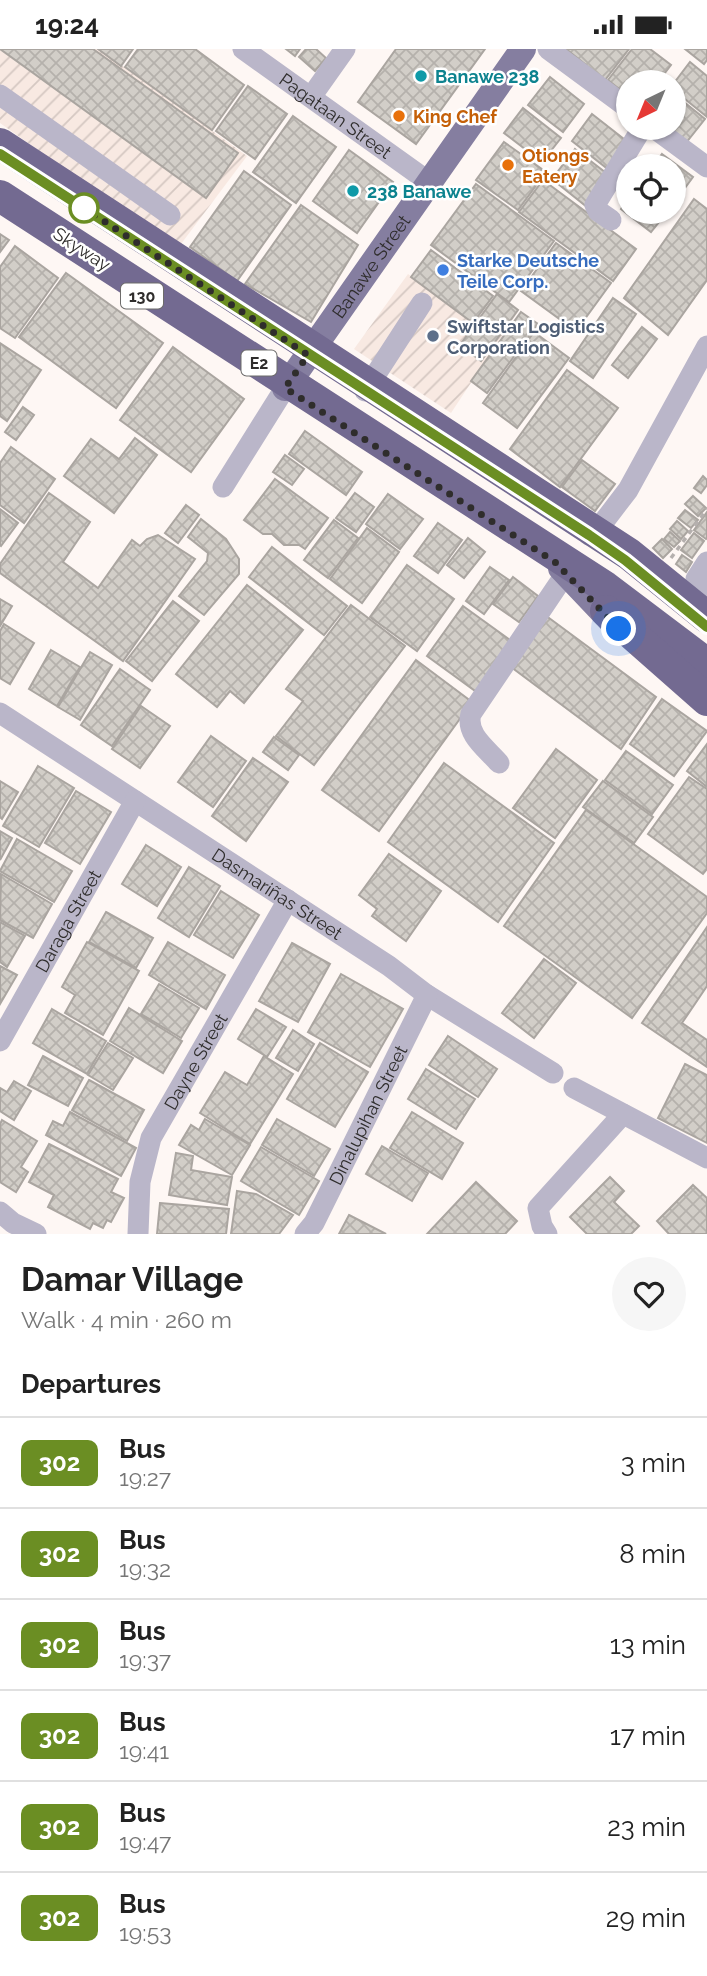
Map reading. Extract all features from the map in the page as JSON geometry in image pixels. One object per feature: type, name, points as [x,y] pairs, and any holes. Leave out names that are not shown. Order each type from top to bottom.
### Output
[{"type":"highway","name":"E2","points":[[0,144],[629,554],[707,617]]},
{"type":"highway","name":"Skyway","points":[[0,195],[605,587],[707,664]]},
{"type":"highway","name":"Skyway","points":[[517,531],[707,700]]},
{"type":"main road","name":"Banawe Street","points":[[285,388],[523,49]]},
{"type":"main road","name":"130","points":[[0,154],[589,535],[653,582],[707,627]]},
{"type":"main road","name":"130","points":[[0,204],[561,567],[673,645],[707,674]]},
{"type":"main road","name":"130","points":[[561,567],[655,667],[707,713]]},
{"type":"street","name":"Pagataan Street","points":[[243,49],[429,182]]},
{"type":"street","points":[[311,97],[345,49]]},
{"type":"street","points":[[548,49],[616,99]]},
{"type":"street","points":[[0,95],[170,215]]},
{"type":"street","points":[[611,220],[597,211],[594,205],[635,140]]},
{"type":"street","points":[[671,140],[706,165]]},
{"type":"street","points":[[365,391],[422,303]]},
{"type":"street","points":[[589,535],[605,520],[628,490],[707,346]]},
{"type":"street","name":"Banawe Street","points":[[223,488],[285,388]]},
{"type":"street","points":[[499,763],[472,733],[468,723],[561,567]]},
{"type":"street","points":[[677,602],[703,576]]},
{"type":"street","name":"Dasmariñas Street","points":[[0,713],[389,966],[427,995],[554,1073]]},
{"type":"street","name":"Daraga Street","points":[[0,1041],[135,801]]},
{"type":"street","name":"Dayne Street","points":[[138,1234],[140,1182],[151,1138],[288,900]]},
{"type":"street","name":"Dinalupihan Street","points":[[305,1234],[314,1223],[427,995]]},
{"type":"street","points":[[575,1088],[707,1158]]},
{"type":"street","points":[[547,1234],[542,1226],[538,1208],[623,1114]]},
{"type":"street","points":[[0,1212],[13,1223],[36,1234]]},
{"type":"path","points":[[653,582],[707,509]]},
{"type":"shaded area","points":[[0,49],[99,49],[247,156],[181,244],[125,212],[0,123]]},
{"type":"shaded area","name":"Swiftstar Logistics Corporation","points":[[408,274],[475,322],[497,294],[519,310],[451,413],[354,349]]},
{"type":"building","points":[[0,49],[93,49],[238,153],[206,198]]},
{"type":"building","points":[[98,49],[133,49],[121,66]]},
{"type":"building","points":[[138,49],[195,49],[244,85],[212,130],[125,67]]},
{"type":"building","points":[[286,49],[300,49],[295,56]]},
{"type":"building","points":[[306,49],[316,49],[326,58],[315,71],[299,57]]},
{"type":"building","name":"Banawe 238","points":[[396,49],[485,49],[416,144],[358,102]]},
{"type":"building","points":[[566,49],[629,49],[605,80]]},
{"type":"building","points":[[632,49],[650,49],[671,65],[667,70],[616,70],[616,86],[608,80]]},
{"type":"building","points":[[685,49],[707,49],[707,60],[704,64]]},
{"type":"building","points":[[690,62],[707,76],[707,117],[686,100],[684,70]]},
{"type":"building","points":[[550,77],[584,104],[563,132],[528,105]]},
{"type":"building","points":[[248,86],[287,114],[255,159],[216,131]]},
{"type":"building","points":[[686,104],[705,119],[685,144],[680,140],[686,140]]},
{"type":"building","points":[[523,108],[561,138],[542,162],[504,133]]},
{"type":"building","points":[[592,114],[616,133],[616,140],[629,143],[621,154],[616,154],[616,161],[609,170],[572,141]]},
{"type":"building","points":[[293,116],[336,147],[296,203],[253,172]]},
{"type":"building","points":[[504,142],[546,172],[518,210],[476,180]]},
{"type":"building","points":[[575,149],[610,176],[587,207],[552,179]]},
{"type":"building","name":"238 Banawe","points":[[349,150],[393,182],[357,233],[313,201]]},
{"type":"building","points":[[244,171],[291,205],[237,281],[190,247]]},
{"type":"building","points":[[686,172],[693,177],[686,187]]},
{"type":"building","points":[[543,180],[636,249],[613,281],[519,212]]},
{"type":"building","points":[[476,184],[554,241],[509,302],[431,245]]},
{"type":"building","points":[[694,199],[707,209],[707,280],[668,335],[624,298],[676,224],[686,224],[686,210]]},
{"type":"building","points":[[301,205],[358,245],[311,322],[245,284]]},
{"type":"building","points":[[641,224],[657,224],[651,232]]},
{"type":"building","points":[[0,234],[9,240],[0,252]]},
{"type":"building","points":[[556,243],[611,283],[576,331],[521,291]]},
{"type":"building","points":[[15,246],[58,278],[15,338],[0,328],[0,267]]},
{"type":"building","points":[[431,250],[493,296],[473,323],[411,277]]},
{"type":"building","points":[[66,273],[163,343],[116,408],[19,337]]},
{"type":"building","points":[[497,294],[518,310],[481,361],[460,345]]},
{"type":"building","points":[[613,298],[636,314],[593,378],[570,361]]},
{"type":"building","points":[[521,312],[538,324],[487,393],[471,381]]},
{"type":"building","points":[[642,327],[657,339],[628,378],[612,365]]},
{"type":"building","points":[[534,332],[569,358],[517,428],[483,403]]},
{"type":"building","points":[[0,343],[41,370],[7,421],[0,416]]},
{"type":"building","points":[[173,347],[244,399],[191,472],[120,420]]},
{"type":"building","points":[[567,370],[618,408],[560,487],[510,449]]},
{"type":"building","points":[[23,407],[34,415],[16,440],[5,432]]},
{"type":"building","points":[[305,431],[362,472],[346,495],[289,454]]},
{"type":"building","points":[[135,438],[157,455],[114,513],[64,476],[91,439],[119,459]]},
{"type":"building","points":[[11,447],[55,479],[24,523],[0,505],[0,463]]},
{"type":"building","points":[[285,455],[304,469],[292,485],[273,472]]},
{"type":"building","points":[[582,460],[615,484],[595,511],[562,487]]},
{"type":"building","points":[[703,476],[707,485],[701,493],[694,488]]},
{"type":"building","points":[[275,479],[328,518],[305,549],[299,545],[284,545],[272,534],[263,534],[244,520]]},
{"type":"building","points":[[49,493],[90,522],[63,562],[98,588],[132,540],[140,546],[147,539],[158,535],[195,559],[123,661],[0,573],[0,564]]},
{"type":"building","points":[[355,493],[374,507],[356,532],[336,518]]},
{"type":"building","points":[[388,494],[423,519],[400,549],[366,524]]},
{"type":"building","points":[[693,496],[706,508],[698,516],[685,504]]},
{"type":"building","points":[[186,505],[199,515],[178,543],[165,533]]},
{"type":"building","points":[[0,509],[18,523],[1,546],[0,545]]},
{"type":"building","points":[[685,510],[698,520],[691,528],[678,518]]},
{"type":"building","points":[[707,512],[707,538],[706,539],[694,530]]},
{"type":"building","points":[[201,519],[226,539],[239,559],[239,574],[204,615],[179,596],[207,561],[208,553],[188,537]]},
{"type":"building","points":[[334,520],[358,538],[328,578],[304,560]]},
{"type":"building","points":[[677,521],[688,531],[681,539],[670,529]]},
{"type":"building","points":[[438,523],[462,540],[438,573],[414,556]]},
{"type":"building","points":[[367,528],[399,552],[362,603],[330,579]]},
{"type":"building","points":[[670,532],[680,541],[674,547],[664,539]]},
{"type":"building","points":[[694,533],[704,541],[692,558],[681,550]]},
{"type":"building","points":[[468,538],[485,552],[464,578],[447,565]]},
{"type":"building","points":[[662,539],[672,549],[663,558],[653,548]]},
{"type":"building","points":[[272,547],[347,606],[324,635],[249,577]]},
{"type":"building","points":[[682,555],[692,562],[686,572],[676,564]]},
{"type":"building","points":[[407,565],[454,599],[417,651],[370,617]]},
{"type":"building","points":[[490,567],[509,580],[484,614],[466,601]]},
{"type":"building","points":[[513,577],[538,596],[519,622],[493,604]]},
{"type":"building","points":[[247,585],[303,630],[244,703],[230,691],[217,707],[176,674]]},
{"type":"building","points":[[0,599],[12,606],[0,626]]},
{"type":"building","points":[[173,601],[199,621],[152,681],[126,661]]},
{"type":"building","points":[[351,605],[405,646],[314,765],[276,736],[303,701],[286,689]]},
{"type":"building","points":[[463,606],[514,643],[478,693],[427,656]]},
{"type":"building","points":[[545,615],[656,697],[621,749],[507,664]]},
{"type":"building","points":[[4,624],[34,643],[10,684],[0,678],[0,631]]},
{"type":"building","points":[[51,650],[80,667],[57,706],[29,689]]},
{"type":"building","points":[[90,652],[112,665],[80,720],[58,707]]},
{"type":"building","points":[[416,660],[472,702],[379,831],[322,790]]},
{"type":"building","points":[[120,669],[150,690],[112,746],[81,725]]},
{"type":"building","points":[[662,699],[707,731],[674,776],[630,744]]},
{"type":"building","points":[[141,706],[170,726],[140,768],[112,749]]},
{"type":"building","points":[[211,736],[246,761],[213,807],[178,782]]},
{"type":"building","points":[[274,737],[299,755],[288,770],[263,752]]},
{"type":"building","points":[[707,744],[707,787],[687,771]]},
{"type":"building","points":[[556,749],[597,780],[555,838],[513,808]]},
{"type":"building","points":[[626,751],[673,785],[652,814],[605,780]]},
{"type":"building","points":[[253,758],[288,782],[246,841],[212,816]]},
{"type":"building","points":[[444,763],[554,843],[498,922],[388,842]]},
{"type":"building","points":[[38,766],[74,788],[39,847],[3,826]]},
{"type":"building","points":[[689,777],[707,789],[707,869],[703,874],[648,834]]},
{"type":"building","points":[[0,781],[18,792],[2,819],[0,817]]},
{"type":"building","points":[[603,781],[653,817],[634,843],[583,807]]},
{"type":"building","points":[[76,791],[111,812],[80,864],[45,843]]},
{"type":"building","points":[[586,810],[707,897],[707,913],[632,1018],[504,926]]},
{"type":"building","points":[[0,831],[12,838],[0,860]]},
{"type":"building","points":[[17,839],[72,871],[54,902],[0,871]]},
{"type":"building","points":[[146,845],[181,867],[157,906],[122,884]]},
{"type":"building","points":[[389,854],[441,891],[406,941],[372,916],[377,909],[359,895]]},
{"type":"building","points":[[189,867],[220,886],[189,937],[158,918]]},
{"type":"building","points":[[1,874],[52,904],[33,938],[0,920]]},
{"type":"building","points":[[221,891],[259,915],[233,958],[194,935]]},
{"type":"building","points":[[106,912],[153,938],[136,968],[89,942]]},
{"type":"building","points":[[0,922],[25,936],[7,967],[0,962]]},
{"type":"building","points":[[707,927],[707,986],[682,1023],[707,1040],[707,1067],[642,1023]]},
{"type":"building","points":[[87,942],[139,971],[103,1035],[65,1013],[75,995],[62,987]]},
{"type":"building","points":[[168,942],[225,975],[206,1009],[149,975]]},
{"type":"building","points":[[292,943],[330,964],[298,1022],[259,1001]]},
{"type":"building","points":[[544,959],[576,983],[534,1038],[502,1013]]},
{"type":"building","points":[[0,966],[17,975],[0,1004]]},
{"type":"building","points":[[341,974],[403,1009],[370,1067],[308,1032]]},
{"type":"building","points":[[159,984],[199,1008],[181,1038],[141,1014]]},
{"type":"building","points":[[129,1008],[182,1041],[163,1073],[110,1041]]},
{"type":"building","points":[[52,1009],[106,1041],[87,1074],[33,1043]]},
{"type":"building","points":[[256,1009],[286,1027],[267,1057],[238,1039]]},
{"type":"building","points":[[293,1030],[314,1044],[298,1071],[276,1058]]},
{"type":"building","points":[[448,1036],[497,1069],[478,1097],[429,1065]]},
{"type":"building","points":[[108,1043],[133,1058],[113,1090],[88,1075]]},
{"type":"building","points":[[320,1043],[368,1072],[335,1127],[287,1099]]},
{"type":"building","points":[[43,1056],[83,1078],[68,1106],[28,1085]]},
{"type":"building","points":[[264,1056],[293,1074],[250,1144],[200,1113],[225,1072],[247,1085]]},
{"type":"building","points":[[685,1064],[707,1075],[707,1143],[658,1118]]},
{"type":"building","points":[[426,1069],[475,1099],[456,1129],[408,1099]]},
{"type":"building","points":[[89,1080],[144,1110],[127,1141],[72,1110]]},
{"type":"building","points":[[14,1081],[31,1091],[14,1120],[0,1111],[0,1088],[7,1092]]},
{"type":"building","points":[[70,1112],[136,1148],[121,1176],[46,1135],[53,1121],[63,1126]]},
{"type":"building","points":[[412,1112],[463,1143],[442,1179],[390,1148]]},
{"type":"building","points":[[205,1119],[250,1145],[232,1175],[179,1145],[191,1125],[199,1130]]},
{"type":"building","points":[[277,1119],[330,1149],[314,1176],[262,1145]]},
{"type":"building","points":[[2,1120],[37,1141],[21,1167],[28,1172],[16,1192],[0,1182]]},
{"type":"building","points":[[49,1144],[118,1179],[111,1192],[124,1198],[111,1222],[107,1220],[103,1228],[93,1223],[90,1229],[48,1207],[54,1195],[29,1182]]},
{"type":"building","points":[[382,1146],[428,1173],[412,1201],[366,1174]]},
{"type":"building","points":[[261,1147],[319,1181],[299,1215],[241,1181]]},
{"type":"building","points":[[176,1153],[193,1156],[191,1170],[232,1177],[227,1205],[169,1195]]},
{"type":"building","points":[[610,1177],[624,1191],[614,1202],[639,1226],[631,1234],[587,1234],[570,1217]]},
{"type":"building","points":[[476,1182],[517,1221],[505,1234],[427,1234]]},
{"type":"building","points":[[693,1185],[707,1198],[707,1234],[669,1234],[657,1221]]},
{"type":"building","points":[[237,1191],[256,1194],[293,1215],[279,1234],[231,1234]]},
{"type":"building","points":[[160,1203],[229,1209],[226,1234],[157,1234]]},
{"type":"building","points":[[349,1215],[386,1234],[339,1234]]},
{"type":"bus line","name":"302","points":[[0,154],[589,535],[625,560],[707,627]]},
{"type":"place","name":"Banawe 238","points":[[421,76]]},
{"type":"place","name":"King Chef","points":[[399,116]]},
{"type":"place","name":"Otiongs Eatery","points":[[508,165]]},
{"type":"place","name":"238 Banawe","points":[[353,191]]},
{"type":"place","name":"Starke Deutsche Teile Corp.","points":[[443,270]]},
{"type":"place","name":"Swiftstar Logistics Corporation","points":[[433,336]]},
{"type":"route","points":[[84,208],[308,355],[285,388],[555,562],[619,629]]}]
